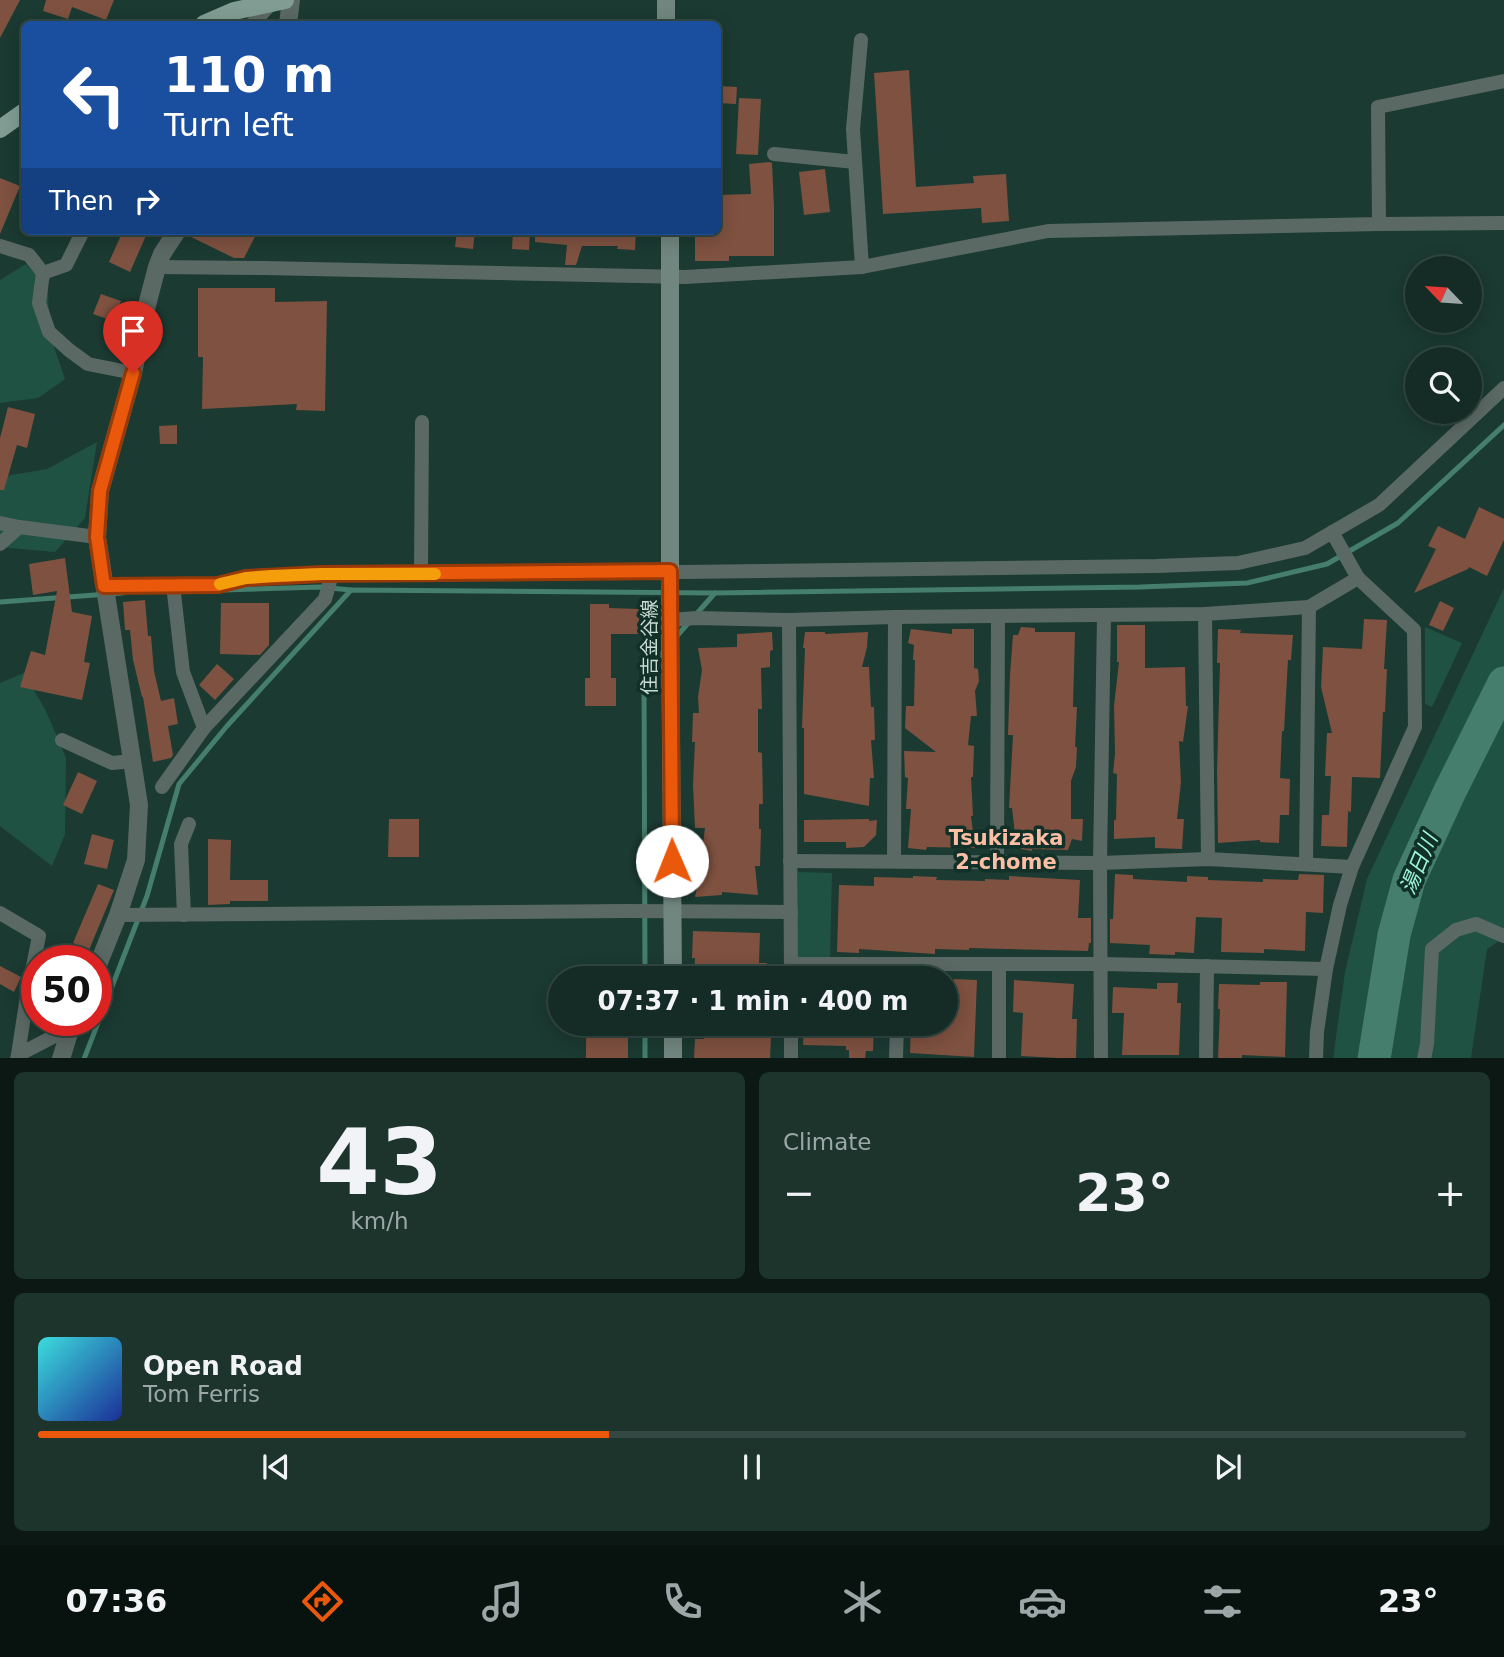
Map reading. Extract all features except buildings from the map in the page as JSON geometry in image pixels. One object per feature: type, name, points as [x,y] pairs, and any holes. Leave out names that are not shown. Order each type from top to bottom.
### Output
[{"type":"main road","points":[[666,0],[666,21]]},
{"type":"main road","points":[[211,21],[234,11],[271,2]]},
{"type":"main road","points":[[0,129],[21,114]]},
{"type":"main road","name":"住吉金谷線","points":[[670,235],[670,574],[679,617],[670,659],[665,911],[672,966]]},
{"type":"main road","points":[[673,1036],[673,1058]]},
{"type":"street","points":[[255,21],[271,2],[286,21]]},
{"type":"street","points":[[861,40],[853,129],[862,267]]},
{"type":"street","points":[[1380,224],[1378,107],[1504,81]]},
{"type":"street","points":[[774,154],[855,162]]},
{"type":"street","points":[[157,267],[670,277],[862,267],[1048,230],[1504,223]]},
{"type":"street","points":[[43,273],[66,265],[81,235]]},
{"type":"street","points":[[108,945],[122,915],[136,860],[139,805],[97,537],[100,491],[133,373],[157,267],[174,235]]},
{"type":"street","points":[[0,246],[29,255],[43,273],[39,303],[49,332],[88,363],[133,373]]},
{"type":"street","points":[[104,587],[218,585],[246,578],[331,575],[670,574],[1238,563],[1305,548],[1379,505],[1504,388]]},
{"type":"street","points":[[421,574],[422,422]]},
{"type":"street","points":[[0,523],[97,537]]},
{"type":"street","points":[[0,544],[19,527]]},
{"type":"street","points":[[1316,1058],[1326,968],[1340,905],[1352,867],[1415,727],[1414,630],[1358,578],[1332,532]]},
{"type":"street","points":[[162,787],[204,728],[326,599],[331,575]]},
{"type":"street","points":[[679,617],[789,620],[1205,614],[1309,607],[1358,578]]},
{"type":"street","points":[[173,586],[183,672],[204,728]]},
{"type":"street","points":[[1306,864],[1309,607]]},
{"type":"street","points":[[1205,614],[1208,859]]},
{"type":"street","points":[[997,862],[998,615]]},
{"type":"street","points":[[1101,1058],[1100,863],[1104,615]]},
{"type":"street","points":[[894,862],[895,617]]},
{"type":"street","points":[[789,620],[791,966]]},
{"type":"street","points":[[62,740],[112,762],[133,761]]},
{"type":"street","points":[[184,915],[181,844],[189,824]]},
{"type":"street","points":[[790,861],[1100,863],[1208,859],[1352,867]]},
{"type":"street","points":[[122,915],[791,912]]},
{"type":"street","points":[[0,913],[39,936],[17,1057]]},
{"type":"street","points":[[1424,1058],[1432,949],[1456,930],[1476,924],[1504,936]]},
{"type":"street","points":[[958,967],[1102,964],[1326,968]]},
{"type":"street","points":[[999,965],[999,1058]]},
{"type":"street","points":[[1206,1058],[1207,966]]},
{"type":"street","points":[[17,1057],[51,1036]]},
{"type":"street","points":[[61,1058],[68,1036]]},
{"type":"street","points":[[791,1036],[791,1058]]},
{"type":"street","points":[[896,1058],[897,1036]]},
{"type":"green space","points":[[26,264],[48,287],[49,332],[65,379],[38,398],[0,403],[0,280]]},
{"type":"green space","points":[[97,442],[85,518],[55,552],[0,547],[0,477],[47,469]]},
{"type":"green space","points":[[1504,588],[1504,938],[1487,949],[1471,1058],[1333,1058],[1345,972],[1367,879]]},
{"type":"green space","points":[[1425,627],[1462,643],[1432,707],[1425,704]]},
{"type":"green space","points":[[24,673],[46,711],[66,758],[65,834],[52,866],[0,826],[0,683]]},
{"type":"green space","points":[[798,872],[832,873],[830,960],[796,959]]},
{"type":"waterway","points":[[84,1058],[147,896],[179,784],[227,726],[351,590],[715,593],[1247,583],[1327,564],[1398,523],[1504,425]]},
{"type":"waterway","points":[[223,590],[320,587],[351,590]]},
{"type":"waterway","points":[[0,602],[122,593]]},
{"type":"waterway","points":[[676,637],[715,593]]},
{"type":"waterway","points":[[645,966],[644,673],[665,650]]},
{"type":"waterway","name":"湯日川","points":[[1374,1058],[1394,935],[1409,880],[1504,683]]},
{"type":"waterway","points":[[645,1036],[645,1058]]},
{"type":"slow traffic","points":[[220,584],[271,576],[435,574]]},
{"type":"district","name":"Tsukizaka 2-chome","points":[[1006,850]]},
{"type":"route","points":[[133,373],[100,491],[97,537],[104,586],[218,585],[246,578],[322,574],[670,571],[672,861]]}]
